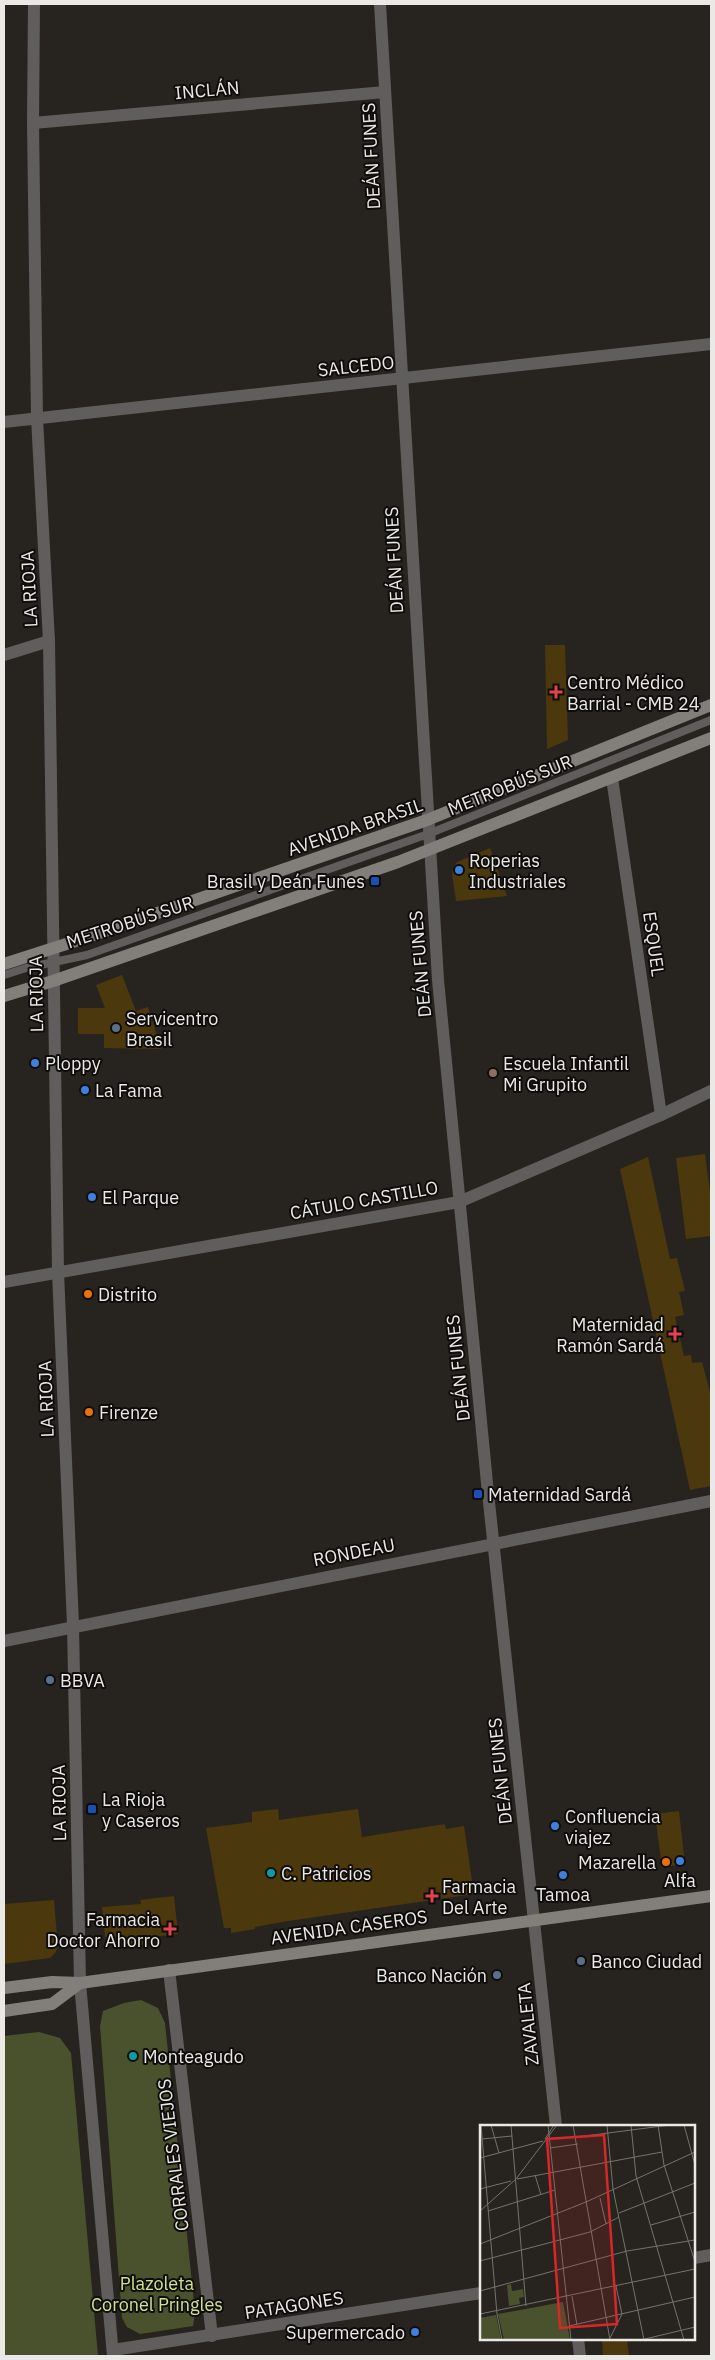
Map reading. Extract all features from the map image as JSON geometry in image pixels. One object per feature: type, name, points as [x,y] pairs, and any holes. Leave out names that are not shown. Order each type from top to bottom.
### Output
[{"type":"main road","name":"AVENIDA BRASIL","points":[[4,964],[427,820],[711,706]]},
{"type":"main road","points":[[4,996],[53,981],[429,850],[711,738]]},
{"type":"main road","name":"AVENIDA CASEROS","points":[[4,1988],[52,1982],[80,1983],[711,1896]]},
{"type":"main road","name":"AVENIDA CASEROS","points":[[4,2011],[52,2004],[80,1983]]},
{"type":"street","name":"LA RIOJA","points":[[34,4],[33,122],[37,418],[49,641],[58,1272],[73,1625],[80,1983]]},
{"type":"street","name":"DEÁN FUNES","points":[[380,4],[438,980],[493,1543],[535,1919]]},
{"type":"street","name":"INCLÁN","points":[[33,122],[384,92]]},
{"type":"street","name":"SALCEDO","points":[[4,422],[711,344]]},
{"type":"street","points":[[4,655],[49,641]]},
{"type":"street","name":"ESQUEL","points":[[612,778],[661,1115]]},
{"type":"street","name":"CÁTULO CASTILLO","points":[[4,1282],[459,1202],[661,1115],[711,1091]]},
{"type":"street","name":"RONDEAU","points":[[4,1641],[73,1625],[711,1501]]},
{"type":"street","name":"ZAVALETA","points":[[535,1919],[556,2125]]},
{"type":"street","name":"CORRALES VIEJOS","points":[[169,1970],[212,2336]]},
{"type":"street","points":[[80,1983],[113,2353]]},
{"type":"street","points":[[695,2258],[711,2255]]},
{"type":"street","name":"PATAGONES","points":[[113,2353],[480,2293]]},
{"type":"street","points":[[578,2340],[580,2356]]},
{"type":"lane","name":"METROBÚS SUR","points":[[4,975],[87,955],[428,834],[711,720]]},
{"type":"green space","name":"Plazoleta Coronel Pringles","points":[[141,2000],[158,2008],[165,2023],[195,2312],[193,2326],[140,2334],[127,2327],[122,2318],[100,2026],[103,2011],[124,2003]]},
{"type":"green space","points":[[39,2032],[60,2038],[71,2053],[98,2356],[4,2356],[4,2036]]},
{"type":"building","name":"Centro Médico Barrial - CMB 24","points":[[545,645],[565,645],[568,740],[547,749]]},
{"type":"building","points":[[490,848],[507,896],[456,901],[452,874],[453,868],[457,862]]},
{"type":"building","name":"Servicentro Brasil","points":[[122,975],[136,1011],[148,1007],[161,1049],[104,1048],[104,1034],[78,1034],[78,1008],[105,1008],[96,985]]},
{"type":"building","points":[[705,1154],[711,1199],[711,1236],[686,1239],[676,1158]]},
{"type":"building","points":[[648,1157],[670,1259],[677,1258],[685,1291],[679,1292],[684,1315],[675,1317],[684,1356],[691,1355],[692,1363],[702,1362],[711,1391],[711,1486],[690,1490],[620,1169]]},
{"type":"building","points":[[278,1809],[279,1820],[358,1809],[362,1837],[445,1824],[446,1829],[464,1826],[474,1894],[288,1921],[231,1933],[231,1928],[224,1928],[206,1828],[252,1822],[252,1812]]},
{"type":"building","points":[[679,1811],[685,1864],[662,1867],[655,1814]]},
{"type":"building","points":[[174,1896],[178,1934],[144,1938],[144,1945],[116,1947],[105,1936],[102,1907],[141,1904],[140,1900]]},
{"type":"building","points":[[54,1900],[58,1947],[55,1953],[50,1958],[4,1964],[4,1904]]},
{"type":"building","points":[[602,2340],[627,2340],[629,2356],[603,2356]]},
{"type":"place","name":"Centro Médico Barrial - CMB 24","points":[[556,692]]},
{"type":"place","name":"Roperias Industriales","points":[[459,870]]},
{"type":"place","name":"Brasil y Deán Funes","points":[[375,881]]},
{"type":"place","name":"Servicentro Brasil","points":[[116,1028]]},
{"type":"place","name":"Ploppy","points":[[35,1063]]},
{"type":"place","name":"Escuela Infantil Mi Grupito","points":[[493,1073]]},
{"type":"place","name":"La Fama","points":[[85,1090]]},
{"type":"place","name":"El Parque","points":[[92,1197]]},
{"type":"place","name":"Distrito","points":[[88,1294]]},
{"type":"place","name":"Maternidad Ramón Sardá","points":[[675,1334]]},
{"type":"place","name":"Firenze","points":[[89,1412]]},
{"type":"place","name":"Maternidad Sardá","points":[[478,1494]]},
{"type":"place","name":"BBVA","points":[[50,1680]]},
{"type":"place","name":"La Rioja y Caseros","points":[[92,1809]]},
{"type":"place","name":"Confluencia viajez","points":[[555,1826]]},
{"type":"place","name":"Alfa","points":[[680,1861]]},
{"type":"place","name":"Mazarella","points":[[666,1862]]},
{"type":"place","name":"C. Patricios","points":[[271,1873]]},
{"type":"place","name":"Tamoa","points":[[563,1875]]},
{"type":"place","name":"Farmacia Del Arte","points":[[432,1896]]},
{"type":"place","name":"Farmacia Doctor Ahorro","points":[[170,1929]]},
{"type":"place","name":"Banco Ciudad","points":[[581,1961]]},
{"type":"place","name":"Banco Nación","points":[[497,1975]]},
{"type":"place","name":"Monteagudo","points":[[133,2056]]},
{"type":"place","name":"Supermercado","points":[[415,2332]]}]
